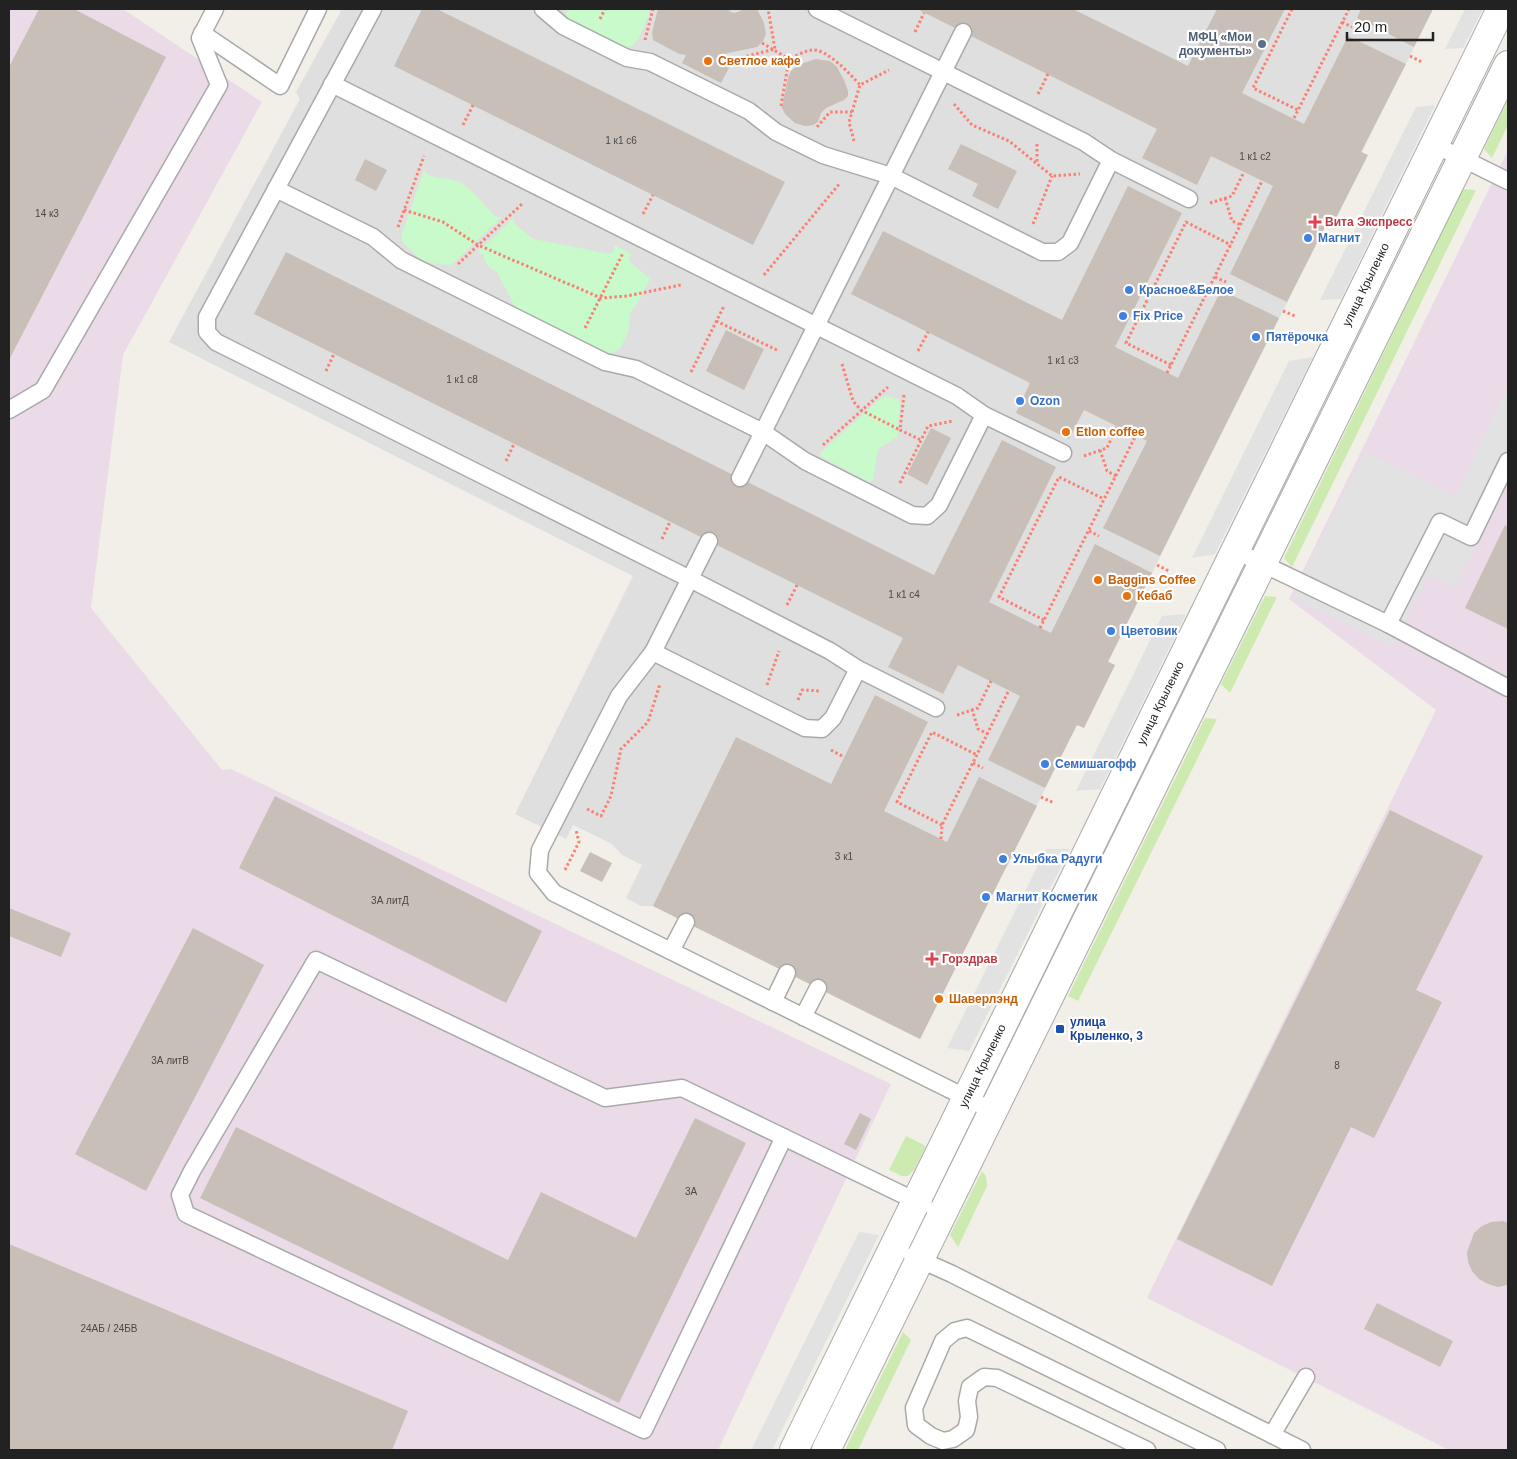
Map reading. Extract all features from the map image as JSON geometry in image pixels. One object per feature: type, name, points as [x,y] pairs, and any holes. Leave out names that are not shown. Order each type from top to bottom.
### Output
[{"type":"street","name":"улица Крыленко","points":[[794,1450],[1501,9]]},
{"type":"street","points":[[826,1450],[1508,65]]},
{"type":"lane","points":[[9,410],[43,390],[219,85],[200,38],[215,9]]},
{"type":"lane","points":[[202,33],[280,86],[318,9]]},
{"type":"lane","points":[[373,9],[207,317],[207,332],[216,342],[690,579],[830,651],[858,669],[936,708]]},
{"type":"lane","points":[[543,9],[563,26],[627,58],[650,62],[749,111],[776,132],[807,148],[823,155],[891,176],[1042,252],[1058,252],[1070,242],[1108,166]]},
{"type":"lane","points":[[817,9],[1084,142],[1108,166],[1189,199]]},
{"type":"lane","points":[[740,478],[963,32]]},
{"type":"lane","points":[[332,84],[957,396],[984,414],[1063,453]]},
{"type":"lane","points":[[1435,145],[1508,181]]},
{"type":"lane","points":[[276,188],[373,237],[401,260],[605,362],[636,369],[681,391],[763,432],[804,461],[912,514],[927,516],[939,505],[984,414]]},
{"type":"lane","points":[[1388,624],[1440,522],[1471,537],[1508,461]]},
{"type":"lane","points":[[709,541],[690,579],[660,656],[619,696],[566,798],[540,850],[538,873],[554,893],[993,1111]]},
{"type":"lane","points":[[1236,551],[1388,624],[1508,688]]},
{"type":"lane","points":[[660,656],[805,728],[822,729],[833,718],[858,669]]},
{"type":"lane","points":[[671,951],[686,922]]},
{"type":"lane","points":[[784,1137],[644,1430],[186,1214],[180,1195],[192,1171],[316,960],[605,1098],[682,1088],[784,1137],[916,1202],[943,1214]]},
{"type":"lane","points":[[773,1002],[787,973]]},
{"type":"lane","points":[[803,1017],[818,988]]},
{"type":"lane","points":[[894,1248],[1302,1450]]},
{"type":"lane","points":[[1147,1450],[997,1378],[984,1377],[970,1387],[967,1400],[969,1417],[966,1430],[953,1439],[943,1441],[931,1436],[916,1425],[914,1408],[943,1341],[955,1331],[966,1328],[1217,1450]]},
{"type":"lane","points":[[1272,1436],[1306,1377]]},
{"type":"path","points":[[635,59],[646,37],[653,9]]},
{"type":"path","points":[[768,9],[775,49]]},
{"type":"path","points":[[1292,9],[1253,88],[1298,110]]},
{"type":"path","points":[[1294,118],[1348,9]]},
{"type":"path","points":[[1342,22],[1352,27]]},
{"type":"path","points":[[762,43],[789,59]]},
{"type":"path","points":[[732,60],[775,49]]},
{"type":"path","points":[[789,59],[811,50],[819,50],[846,70],[860,85]]},
{"type":"path","points":[[750,293],[838,186],[852,164],[856,147],[849,122],[860,85],[889,70],[905,53]]},
{"type":"path","points":[[1410,56],[1422,62]]},
{"type":"path","points":[[776,132],[789,59]]},
{"type":"path","points":[[943,72],[953,103],[972,126],[1009,141],[1052,176],[1108,166]]},
{"type":"path","points":[[807,148],[819,124],[830,112],[852,112]]},
{"type":"path","points":[[389,250],[432,134]]},
{"type":"path","points":[[1189,199],[1202,206],[1232,196],[1244,172]]},
{"type":"path","points":[[1025,243],[1052,176]]},
{"type":"path","points":[[1167,373],[1262,181]]},
{"type":"path","points":[[441,280],[539,188]]},
{"type":"path","points":[[1225,198],[1232,221],[1241,225]]},
{"type":"path","points":[[404,210],[442,222],[478,245],[601,298],[643,293]]},
{"type":"path","points":[[1171,365],[1126,343],[1186,222],[1231,245]]},
{"type":"path","points":[[576,348],[632,234]]},
{"type":"path","points":[[1215,277],[1226,282]]},
{"type":"path","points":[[681,391],[734,285]]},
{"type":"path","points":[[1283,310],[1295,316]]},
{"type":"path","points":[[716,320],[798,361]]},
{"type":"path","points":[[833,334],[853,401],[861,410],[921,440]]},
{"type":"path","points":[[804,461],[861,410],[908,372]]},
{"type":"path","points":[[900,430],[908,372]]},
{"type":"path","points":[[889,504],[928,426],[984,414]]},
{"type":"path","points":[[1063,453],[1074,459],[1107,448],[1117,426]]},
{"type":"path","points":[[1040,628],[1136,435]]},
{"type":"path","points":[[1100,450],[1107,471],[1116,476]]},
{"type":"path","points":[[1044,620],[999,598],[1059,476],[1104,499]]},
{"type":"path","points":[[1089,531],[1099,536]]},
{"type":"path","points":[[1156,565],[1169,571]]},
{"type":"path","points":[[760,705],[786,629]]},
{"type":"path","points":[[566,798],[601,816],[611,796],[621,749],[648,722],[660,656]]},
{"type":"path","points":[[936,708],[952,716],[978,708],[991,681]]},
{"type":"path","points":[[788,719],[802,690],[846,692]]},
{"type":"path","points":[[941,839],[942,825],[1009,690]]},
{"type":"path","points":[[972,710],[978,729],[988,734]]},
{"type":"path","points":[[942,825],[897,802],[901,793],[932,732],[977,755]]},
{"type":"path","points":[[973,763],[984,768]]},
{"type":"path","points":[[1041,797],[1054,803]]},
{"type":"path","points":[[554,893],[580,842],[575,829],[572,828]]},
{"type":"shaded area","points":[[9,9],[123,9],[262,102],[123,355],[91,608],[222,770],[231,769],[891,1084],[718,1450],[9,1450]]},
{"type":"shaded area","points":[[342,9],[1433,9],[1362,152],[1368,155],[1336,218],[1331,215],[1108,661],[1115,665],[1084,728],[1077,725],[920,1039],[653,906],[641,906],[626,898],[642,865],[622,855],[612,844],[573,825],[566,839],[515,814],[633,576],[169,342],[300,99],[296,92]]},
{"type":"shaded area","points":[[1465,9],[1483,9],[1463,48],[1445,49]]},
{"type":"shaded area","points":[[1435,105],[1341,299],[1320,300],[1416,107]]},
{"type":"shaded area","points":[[1508,150],[1508,1450],[1449,1450],[1147,1298],[1436,710],[1289,599]]},
{"type":"shaded area","points":[[1313,357],[1215,554],[1192,558],[1289,361]]},
{"type":"shaded area","points":[[1508,386],[1508,479],[1456,586],[1428,575],[1392,647],[1292,598],[1365,452],[1456,496]]},
{"type":"shaded area","points":[[1186,614],[1100,789],[1076,791],[1162,616]]},
{"type":"shaded area","points":[[1046,849],[1070,849],[969,1051],[947,1048]]},
{"type":"shaded area","points":[[859,1232],[879,1235],[772,1450],[751,1450]]},
{"type":"green space","points":[[568,9],[650,9],[637,41],[633,45],[623,48],[567,21],[565,16]]},
{"type":"green space","points":[[1508,99],[1508,125],[1492,158],[1484,149]]},
{"type":"green space","points":[[424,170],[430,175],[457,181],[462,184],[495,216],[501,218],[451,265],[423,260],[402,241],[402,234]]},
{"type":"green space","points":[[1463,189],[1476,190],[1292,567],[1284,558]]},
{"type":"green space","points":[[514,217],[513,221],[515,224],[533,239],[610,254],[614,251],[614,245],[632,254],[629,258],[630,262],[650,279],[631,312],[629,329],[620,349],[611,353],[603,352],[515,307],[497,272],[490,268],[483,254],[478,252]]},
{"type":"green space","points":[[885,396],[898,399],[900,403],[897,437],[878,449],[873,480],[869,482],[820,456],[821,452]]},
{"type":"green space","points":[[1265,596],[1277,597],[1230,693],[1221,684]]},
{"type":"green space","points":[[1205,718],[1217,719],[1078,1001],[1068,996]]},
{"type":"green space","points":[[906,1136],[926,1146],[914,1170],[908,1176],[902,1176],[889,1170]]},
{"type":"green space","points":[[982,1171],[986,1176],[987,1186],[958,1247],[950,1235]]},
{"type":"green space","points":[[903,1332],[911,1340],[858,1450],[845,1450]]},
{"type":"building","points":[[39,9],[74,9],[166,57],[9,360],[9,67]]},
{"type":"building","points":[[422,9],[437,9],[785,182],[753,245],[394,66]]},
{"type":"building","points":[[658,9],[727,9],[735,13],[745,9],[757,9],[764,23],[766,34],[763,41],[757,47],[724,54],[730,66],[721,83],[682,63],[686,55],[679,54],[653,40],[652,32]]},
{"type":"building","points":[[917,9],[1073,9],[1188,66],[1217,9],[1285,9],[1242,93],[1304,124],[1348,36],[1406,64],[1361,152],[1368,155],[1336,218],[1331,215],[1287,302],[1230,274],[1273,186],[1211,156],[1197,185],[1142,158],[1157,129]]},
{"type":"building","points":[[1361,9],[1433,9],[1414,47],[1357,18]]},
{"type":"building","points":[[816,59],[830,61],[837,67],[844,80],[848,96],[844,100],[826,108],[821,113],[818,122],[805,126],[795,123],[785,114],[782,108],[791,71],[800,64]]},
{"type":"building","points":[[961,144],[1017,171],[998,209],[972,196],[978,184],[948,169]]},
{"type":"building","points":[[365,159],[387,170],[376,191],[355,180]]},
{"type":"building","points":[[1128,186],[1182,213],[1115,347],[1178,378],[1221,290],[1279,318],[1160,556],[1103,528],[1147,441],[1084,410],[1069,439],[1016,413],[1030,383],[851,294],[883,231],[1062,320]]},
{"type":"building","points":[[286,252],[934,575],[1002,440],[1056,467],[989,602],[1051,633],[1095,544],[1152,573],[1108,662],[1115,665],[1084,728],[1077,725],[1045,788],[988,760],[1020,696],[958,665],[943,694],[888,667],[903,638],[254,314]]},
{"type":"building","points":[[726,330],[764,349],[744,390],[706,371]]},
{"type":"building","points":[[931,428],[951,438],[927,485],[907,474]]},
{"type":"building","points":[[1505,525],[1508,527],[1508,629],[1465,608]]},
{"type":"building","points":[[875,695],[928,722],[884,811],[947,842],[979,777],[1037,806],[920,1039],[653,906],[736,737],[831,784]]},
{"type":"building","points":[[275,796],[542,931],[506,1003],[239,868]]},
{"type":"building","points":[[1390,810],[1483,856],[1416,990],[1442,1002],[1374,1138],[1351,1127],[1272,1286],[1177,1239]]},
{"type":"building","points":[[590,852],[612,863],[602,882],[580,871]]},
{"type":"building","points":[[9,908],[71,933],[61,957],[9,936]]},
{"type":"building","points":[[193,928],[264,965],[146,1191],[75,1154]]},
{"type":"building","points":[[860,1113],[871,1119],[856,1150],[844,1144]]},
{"type":"building","points":[[695,1118],[746,1143],[619,1403],[200,1198],[236,1127],[508,1260],[541,1192],[636,1238]]},
{"type":"building","points":[[1503,1221],[1508,1223],[1508,1285],[1498,1287],[1479,1279],[1472,1271],[1468,1262],[1467,1252],[1474,1233],[1482,1226],[1491,1222]]},
{"type":"building","points":[[9,1244],[408,1411],[392,1450],[9,1450]]},
{"type":"building","points":[[1377,1303],[1453,1341],[1440,1367],[1364,1329]]},
{"type":"place","name":"МФЦ «Мои документы»","points":[[1262,44]]},
{"type":"place","name":"Светлое кафе","points":[[708,61]]},
{"type":"place","name":"Вита Экспресс","points":[[1315,222]]},
{"type":"place","name":"Магнит","points":[[1308,238]]},
{"type":"place","name":"Красное&Белое","points":[[1129,290]]},
{"type":"place","name":"Fix Price","points":[[1123,316]]},
{"type":"place","name":"Пятёрочка","points":[[1256,337]]},
{"type":"place","name":"Ozon","points":[[1020,401]]},
{"type":"place","name":"Etlon coffee","points":[[1066,432]]},
{"type":"place","name":"Baggins Coffee","points":[[1098,580]]},
{"type":"place","name":"Кебаб","points":[[1127,596]]},
{"type":"place","name":"Цветовик","points":[[1111,631]]},
{"type":"place","name":"Семишагофф","points":[[1045,764]]},
{"type":"place","name":"Улыбка Радуги","points":[[1003,859]]},
{"type":"place","name":"Магнит Косметик","points":[[986,897]]},
{"type":"place","name":"Горздрав","points":[[932,959]]},
{"type":"place","name":"Шаверлэнд","points":[[939,999]]},
{"type":"place","name":"улица Крыленко, 3","points":[[1060,1029]]}]
